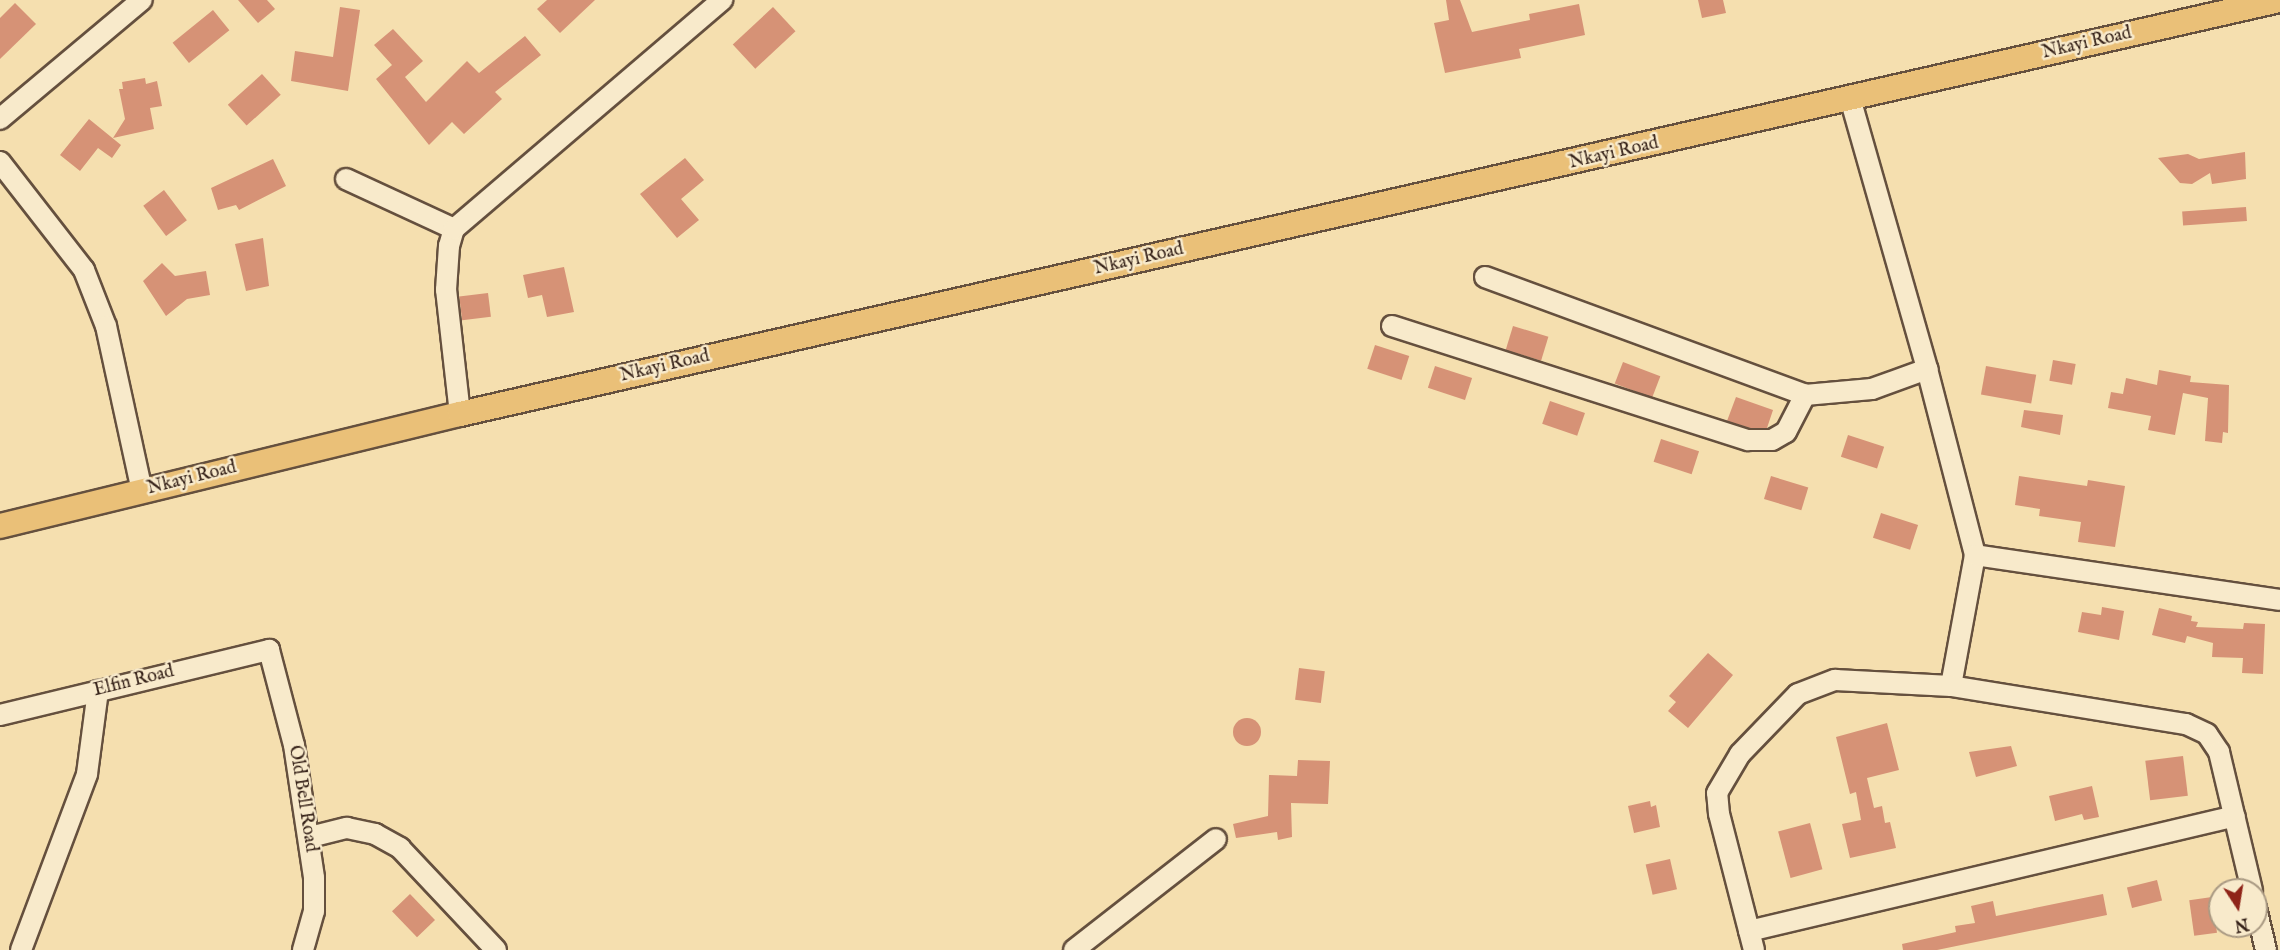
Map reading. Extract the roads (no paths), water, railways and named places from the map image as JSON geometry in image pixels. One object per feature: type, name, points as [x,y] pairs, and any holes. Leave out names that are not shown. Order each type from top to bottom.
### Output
[{"type":"main road","name":"Nkayi Road","points":[[0,526],[460,414],[2280,0]]},
{"type":"street","points":[[0,119],[142,0]]},
{"type":"street","points":[[460,414],[446,290],[448,246],[454,229],[722,0]]},
{"type":"street","points":[[1850,98],[1928,369],[1975,555],[1951,686]]},
{"type":"street","points":[[0,162],[84,270],[106,326],[142,491]]},
{"type":"street","points":[[346,179],[454,229]]},
{"type":"street","points":[[1485,277],[1805,395],[1872,389],[1928,369]]},
{"type":"street","points":[[1392,326],[1748,440],[1772,440],[1786,432],[1805,395]]},
{"type":"street","points":[[1975,555],[2280,600]]},
{"type":"street","name":"Elfin Road","points":[[0,716],[269,650]]},
{"type":"street","name":"Old Bell Road","points":[[269,650],[294,745],[310,837],[314,911],[303,950]]},
{"type":"street","points":[[2235,816],[1752,941],[1719,814],[1717,793],[1740,754],[1798,694],[1820,682],[1853,678],[1951,686],[2186,724],[2207,734],[2219,752],[2235,816],[2249,878]]},
{"type":"street","points":[[21,950],[87,774],[98,691]]},
{"type":"street","points":[[310,837],[347,828],[375,834],[400,848],[496,950]]},
{"type":"street","points":[[1074,950],[1216,839]]}]
